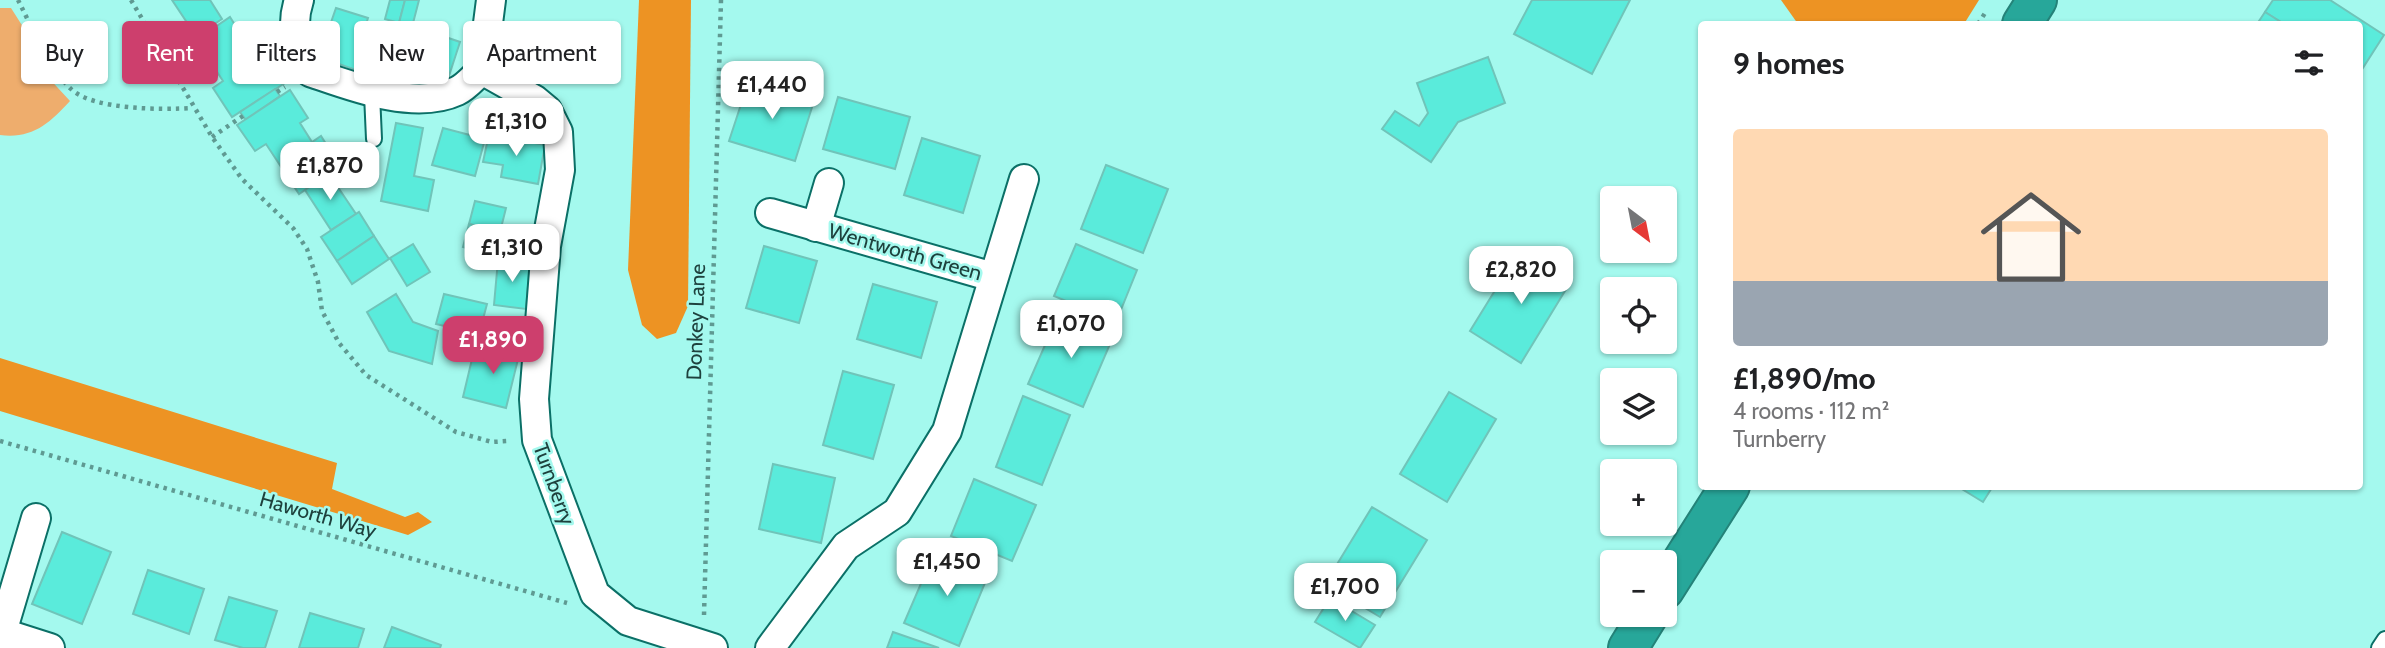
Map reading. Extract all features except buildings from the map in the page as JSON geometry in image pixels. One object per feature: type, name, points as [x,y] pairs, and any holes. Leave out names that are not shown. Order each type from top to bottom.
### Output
[{"type":"highway","points":[[2024,21],[2037,0]]},
{"type":"highway","points":[[1677,570],[1727,490]]},
{"type":"highway","points":[[1628,648],[1641,627]]},
{"type":"street","points":[[299,0],[295,14],[296,47],[310,72],[372,93],[425,98],[458,91],[466,84]]},
{"type":"street","points":[[488,21],[491,0]]},
{"type":"street","name":"Turnberry","points":[[507,84],[547,110],[558,132],[561,170],[546,246],[534,400],[537,440],[595,594],[628,621],[708,647]]},
{"type":"street","name":"Wentworth Green","points":[[770,648],[846,546],[897,512],[947,431],[1024,179]]},
{"type":"street","name":"Wentworth Green","points":[[817,227],[829,183]]},
{"type":"street","name":"Wentworth Green","points":[[770,214],[993,277]]},
{"type":"street","points":[[36,518],[1,636],[50,648]]},
{"type":"lane","points":[[372,93],[374,139]]},
{"type":"lane","points":[[2379,648],[2385,639]]},
{"type":"path","points":[[18,0],[53,65],[72,90],[110,105],[160,110],[192,107]]},
{"type":"path","points":[[131,0],[212,137],[242,178],[293,228],[307,249],[318,282],[323,311],[339,343],[366,375],[456,432],[492,442],[537,440]]},
{"type":"path","name":"Donkey Lane","points":[[708,647],[721,0]]},
{"type":"path","points":[[212,137],[243,116]]},
{"type":"path","name":"Haworth Way","points":[[0,440],[570,604]]},
{"type":"shaded area","points":[[639,0],[691,0],[688,306],[676,333],[657,339],[642,325],[628,270]]},
{"type":"shaded area","points":[[1781,0],[1979,0],[1966,21],[1796,21]]},
{"type":"shaded area","points":[[0,8],[11,8],[21,24],[21,84],[54,84],[70,101],[55,117],[31,132],[0,135]]},
{"type":"shaded area","points":[[0,358],[337,463],[332,489],[405,517],[418,512],[432,522],[408,535],[0,411]]}]
